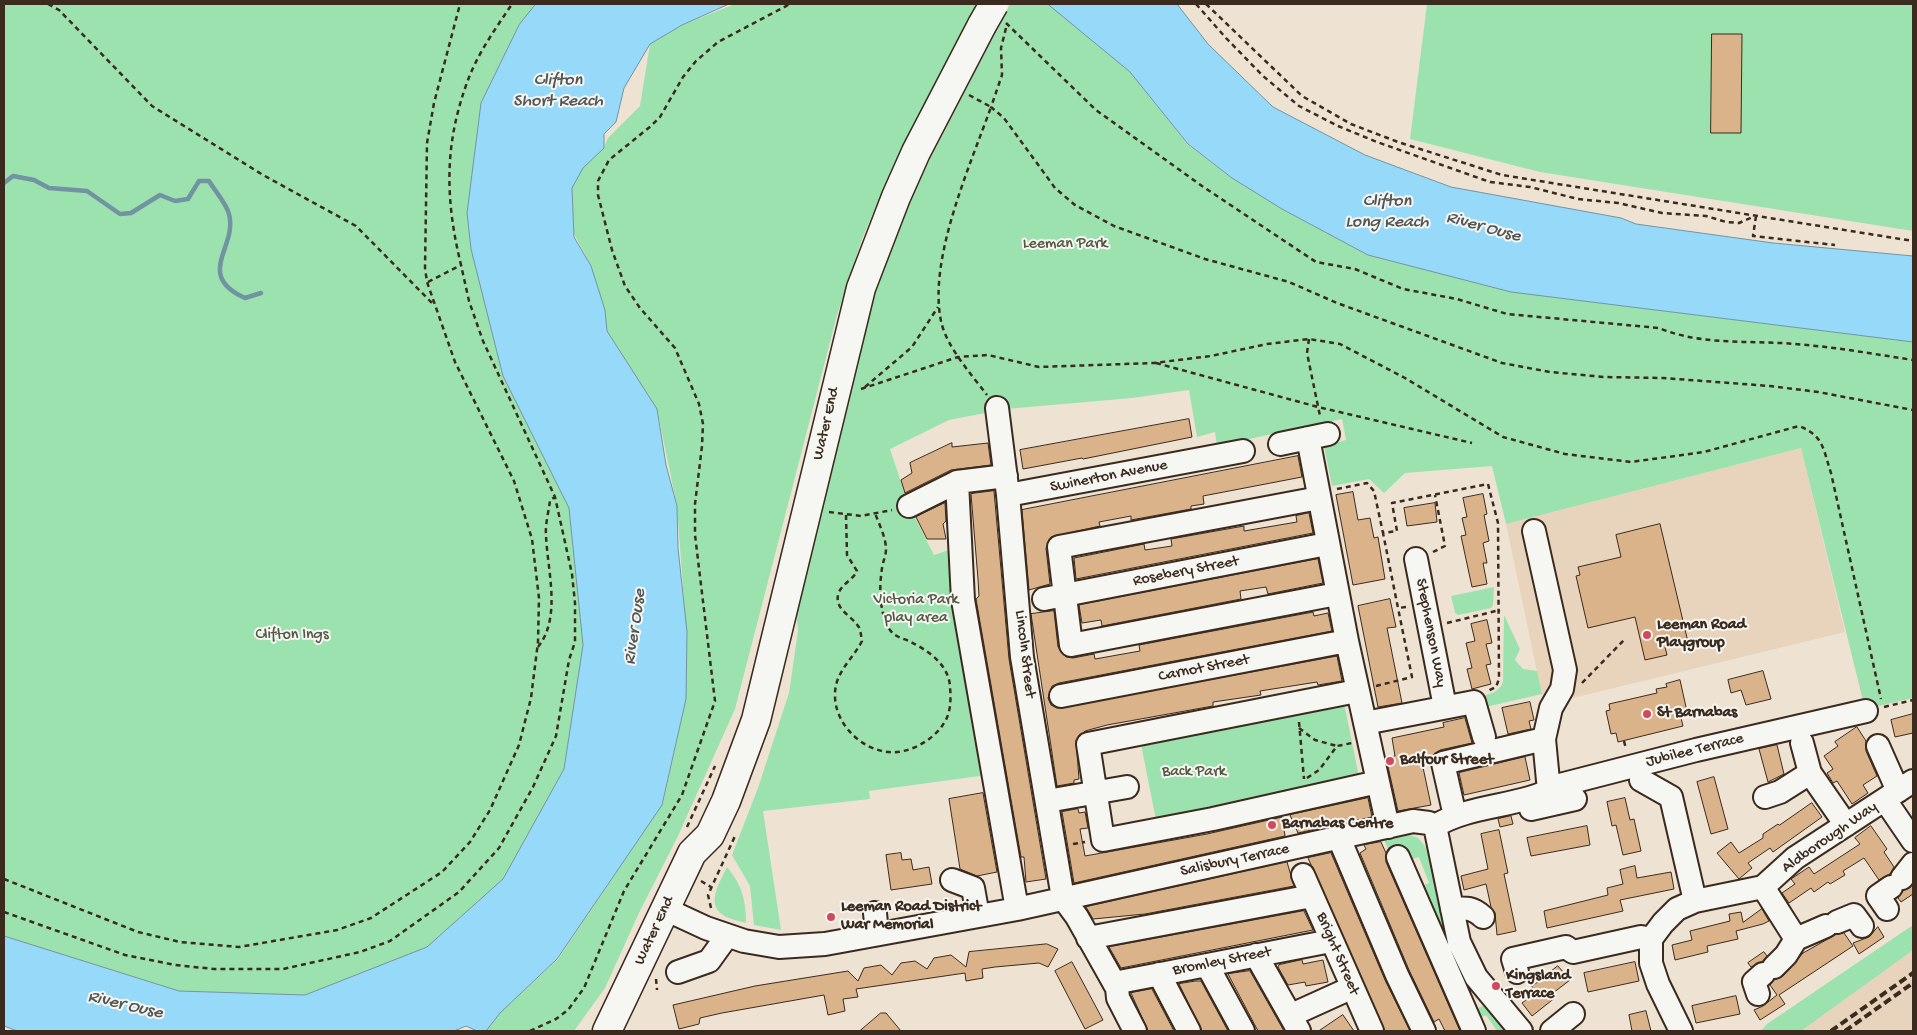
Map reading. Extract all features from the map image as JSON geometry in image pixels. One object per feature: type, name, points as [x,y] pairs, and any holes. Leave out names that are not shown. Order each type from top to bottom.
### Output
[{"type":"main road","name":"Water End","points":[[607,1031],[672,912],[708,856],[710,835],[726,801],[756,720],[848,390],[861,288],[896,197],[916,152],[996,18]]},
{"type":"main road","name":"Water End","points":[[626,1031],[672,912]]},
{"type":"street","name":"Lincoln Street","points":[[997,408],[1007,486],[1022,657],[1063,898]]},
{"type":"street","points":[[1280,444],[1320,436],[1318,496],[1346,641],[1388,827]]},
{"type":"street","name":"Swinerton Avenue","points":[[909,506],[957,482],[1007,486],[1208,451],[1243,451]]},
{"type":"street","points":[[957,482],[963,600],[1017,909]]},
{"type":"street","points":[[1318,496],[1059,547],[1054,598],[1070,645],[1337,594]]},
{"type":"street","points":[[1534,531],[1565,670],[1562,689],[1551,708],[1544,739],[1549,791]]},
{"type":"street","name":"Rosebery Street","points":[[1054,598],[1327,544]]},
{"type":"street","name":"Stephenson Way","points":[[1416,559],[1445,707]]},
{"type":"street","name":"Carnot Street","points":[[1061,696],[1346,641]]},
{"type":"street","points":[[1358,691],[1088,744],[1103,840],[1213,819],[1378,782]]},
{"type":"street","points":[[1474,702],[1484,737]]},
{"type":"street","name":"Stephenson Way","points":[[1366,731],[1445,707],[1474,702]]},
{"type":"street","name":"Jubilee Terrace","points":[[1435,826],[1528,798],[1560,785],[1696,750],[1874,709]]},
{"type":"street","points":[[1466,817],[1443,764],[1544,739]]},
{"type":"street","points":[[1802,743],[1810,773],[1846,825]]},
{"type":"street","points":[[1878,746],[1899,790],[1913,841]]},
{"type":"street","points":[[1765,797],[1780,792],[1810,773]]},
{"type":"street","points":[[1641,780],[1675,789],[1695,901]]},
{"type":"street","points":[[1047,801],[1127,787]]},
{"type":"street","name":"Aldborough Way","points":[[1763,887],[1795,858],[1899,790]]},
{"type":"street","points":[[1528,798],[1530,810],[1575,799]]},
{"type":"street","name":"Salisbury Terrace","points":[[672,912],[727,936],[779,947],[825,944],[876,924],[978,916],[1413,821],[1429,822],[1435,826]]},
{"type":"street","points":[[1435,826],[1459,942],[1468,964],[1488,992],[1521,1031]]},
{"type":"street","points":[[1339,838],[1397,975],[1424,1031]]},
{"type":"street","points":[[1398,857],[1474,1031]]},
{"type":"street","points":[[1887,909],[1878,896],[1902,877]]},
{"type":"street","points":[[952,880],[973,888],[978,916]]},
{"type":"street","name":"Bright Street","points":[[1088,938],[1308,886],[1351,988],[1372,1031]]},
{"type":"street","points":[[1681,1031],[1658,984],[1651,963],[1651,939],[1677,909],[1695,901],[1763,887],[1796,939]]},
{"type":"street","points":[[1063,898],[1118,988],[1118,998],[1131,1030]]},
{"type":"street","points":[[1452,910],[1468,907],[1483,917]]},
{"type":"street","points":[[1765,978],[1786,955],[1796,939],[1854,915],[1862,926]]},
{"type":"street","points":[[678,972],[709,961],[727,936]]},
{"type":"street","points":[[1516,972],[1513,959],[1566,947],[1573,952],[1641,937],[1651,939]]},
{"type":"street","name":"Bromley Street","points":[[1114,983],[1331,941]]},
{"type":"street","points":[[1256,956],[1298,1022],[1351,988]]},
{"type":"street","points":[[1207,965],[1243,1031]]},
{"type":"street","points":[[1159,974],[1189,1031]]},
{"type":"street","points":[[1461,1003],[1488,992]]},
{"type":"street","points":[[1552,1031],[1573,1014]]},
{"type":"path","points":[[48,4],[59,10],[152,106],[263,175],[356,226],[435,306]]},
{"type":"path","points":[[4,879],[138,932],[180,942],[239,947],[337,930],[371,918],[442,872],[470,842],[490,810],[519,745],[530,698],[537,648],[539,598],[532,539],[514,481],[456,362],[435,306],[425,268],[428,143],[434,102],[460,4]]},
{"type":"path","points":[[4,912],[125,955],[175,965],[214,969],[283,969],[344,956],[390,941],[459,892],[499,848],[533,787],[556,736],[569,660],[575,642],[575,603],[572,574],[555,497],[483,341],[469,300],[451,224],[449,196],[450,141],[468,80],[489,38],[512,4]]},
{"type":"path","points":[[530,1031],[556,1019],[568,1010],[584,988],[624,891],[682,795],[715,701],[695,535],[695,504],[703,424],[699,404],[675,348],[636,304],[625,286],[612,250],[598,195],[598,181],[610,160],[651,126],[660,116],[683,77],[696,61],[718,42],[790,4]]},
{"type":"path","points":[[1196,4],[1263,76],[1299,106],[1338,126],[1377,142],[1490,182],[1530,187],[1578,199],[1618,203],[1662,213],[1706,216],[1726,222],[1739,223],[1756,216]]},
{"type":"path","points":[[1206,4],[1302,96],[1351,124],[1374,133],[1502,175],[1913,241]]},
{"type":"path","points":[[996,18],[1002,48],[1002,75],[950,226],[937,291],[941,322],[958,357],[997,408]]},
{"type":"path","points":[[996,18],[1096,110],[1202,186],[1316,262],[1355,269],[1403,288],[1457,299],[1507,314],[1659,328],[1685,336],[1736,343],[1794,344],[1913,360]]},
{"type":"path","points":[[962,92],[991,107],[1004,118],[1054,188],[1074,205],[1114,226],[1205,258],[1289,282],[1337,303],[1502,363],[1559,373],[1663,378],[1808,391],[1913,410]]},
{"type":"path","points":[[1756,216],[1753,236],[1836,245]]},
{"type":"path","points":[[428,282],[461,264]]},
{"type":"path","points":[[848,390],[912,347],[939,306]]},
{"type":"path","points":[[848,390],[958,357],[988,355],[1039,368],[1154,363],[1211,356],[1267,344],[1309,339],[1340,344],[1405,378],[1503,437],[1565,454],[1631,462],[1704,452],[1799,426],[1813,431],[1820,441],[1831,473],[1874,709],[1913,700]]},
{"type":"path","points":[[1309,339],[1307,354],[1318,407],[1320,436]]},
{"type":"path","points":[[1154,363],[1318,407],[1472,444]]},
{"type":"path","points":[[1318,496],[1367,483],[1374,491],[1383,533],[1412,677],[1358,691]]},
{"type":"path","points":[[1383,533],[1397,530],[1392,503],[1488,484],[1498,523],[1500,610],[1498,684],[1493,690],[1478,694],[1474,702]]},
{"type":"path","points":[[1416,559],[1445,546],[1435,494]]},
{"type":"path","points":[[537,648],[547,634],[549,622],[552,580],[545,534],[550,500],[555,497]]},
{"type":"path","points":[[824,511],[861,516],[909,506]]},
{"type":"path","points":[[846,515],[848,555],[857,571],[853,579],[841,588],[838,596],[839,606],[859,626],[862,641],[839,676],[834,693],[837,711],[846,728],[859,740],[873,748],[890,752],[907,751],[924,742],[944,724],[950,707],[950,684],[943,667],[931,653],[894,635],[883,617],[882,568],[886,547],[875,513]]},
{"type":"path","points":[[1398,608],[1424,603]]},
{"type":"path","points":[[1429,628],[1500,610]]},
{"type":"path","points":[[1562,689],[1581,685],[1624,640]]},
{"type":"path","points":[[1299,703],[1299,728],[1304,780],[1319,770],[1337,746],[1366,731]]},
{"type":"path","points":[[1299,728],[1315,740],[1337,746]]},
{"type":"path","points":[[1054,846],[1103,840]]},
{"type":"path","points":[[711,887],[708,900],[713,910]]},
{"type":"shaded area","points":[[1801,448],[1845,632],[1544,705],[1506,524]]},
{"type":"shaded area","points":[[1913,950],[1913,1031],[1801,1031],[1894,962]]},
{"type":"green space","name":"Clifton Ings","points":[[4,4],[536,4],[519,25],[481,103],[467,213],[471,249],[503,376],[569,508],[583,645],[564,769],[503,879],[427,947],[305,995],[179,991],[4,936]]},
{"type":"green space","points":[[735,4],[979,4],[893,166],[862,239],[837,315],[735,709],[678,836],[638,915],[605,988],[574,1031],[486,1031],[500,1013],[558,959],[663,803],[686,699],[685,616],[677,506],[657,409],[607,331],[605,310],[590,264],[574,234],[572,188],[581,170],[604,147],[608,138],[640,106],[650,44],[682,25]]},
{"type":"green space","name":"Leeman Park","points":[[1010,4],[1049,4],[1130,72],[1188,145],[1232,178],[1282,209],[1368,255],[1511,292],[1913,342],[1913,698],[1865,709],[1801,448],[1506,524],[1492,466],[1405,473],[1384,493],[1369,479],[1332,486],[1324,446],[1346,440],[1342,419],[1217,446],[1215,432],[1197,437],[1189,390],[1132,398],[1006,409],[949,420],[890,449],[909,506],[934,555],[955,548],[987,775],[869,791],[870,799],[763,811],[781,930],[754,925],[750,886],[732,855],[758,788],[789,693],[798,631],[795,601],[815,512],[875,292],[907,204]]},
{"type":"green space","points":[[1427,4],[1913,4],[1913,231],[1540,172],[1410,139]]},
{"type":"green space","points":[[1494,587],[1493,605],[1491,608],[1458,615],[1455,613],[1451,596]]},
{"type":"green space","points":[[1504,615],[1520,649],[1515,660],[1523,669],[1537,671],[1542,694],[1481,708],[1479,697],[1496,691],[1503,682]]},
{"type":"green space","name":"Back Park","points":[[1343,698],[1360,782],[1157,825],[1140,739]]},
{"type":"green space","points":[[1410,835],[1418,838],[1425,846],[1471,987],[1469,992],[1464,990],[1422,886],[1429,883],[1419,857],[1409,860],[1389,851],[1384,840]]},
{"type":"green space","points":[[727,867],[740,887],[745,907],[746,923],[723,915],[715,905],[718,885]]},
{"type":"green space","points":[[1913,925],[1913,950],[1801,1031],[1761,1031],[1767,1024]]},
{"type":"green space","points":[[1488,1004],[1512,1031],[1497,1031],[1486,1015],[1478,1019],[1473,1010]]},
{"type":"water","name":"Clifton Short Reach","points":[[536,4],[729,4],[682,25],[650,44],[624,88],[616,122],[604,134],[604,148],[583,168],[572,188],[574,237],[591,266],[605,310],[607,331],[657,409],[666,465],[677,506],[678,548],[687,632],[686,699],[662,805],[557,959],[500,1013],[486,1031],[477,1031],[466,1026],[454,1031],[17,1031],[4,1026],[4,936],[179,991],[305,995],[427,947],[503,879],[564,769],[583,645],[569,508],[503,376],[471,249],[467,213],[481,103],[519,25]]},
{"type":"water","name":"Clifton Long Reach","points":[[1048,4],[1177,4],[1208,44],[1273,107],[1365,155],[1451,187],[1621,218],[1636,224],[1773,243],[1913,256],[1913,342],[1511,292],[1368,255],[1282,209],[1232,178],[1188,144],[1130,72]]},
{"type":"building","points":[[1712,34],[1742,34],[1741,133],[1711,133]]},
{"type":"building","points":[[1189,419],[1192,437],[1023,469],[1020,450]]},
{"type":"building","points":[[952,443],[952,447],[988,443],[991,465],[951,470],[905,493],[901,480],[912,473],[910,463]]},
{"type":"building","points":[[1298,456],[1302,477],[1203,496],[1204,504],[1191,506],[1191,509],[1131,520],[1131,516],[1099,522],[1100,526],[1051,537],[1046,548],[1050,584],[1029,590],[1022,510]]},
{"type":"building","points":[[994,491],[1009,659],[1046,879],[1026,882],[1024,857],[1021,857],[976,599],[979,596],[971,494]]},
{"type":"building","points":[[1353,492],[1358,520],[1370,518],[1374,538],[1378,537],[1385,579],[1353,585],[1336,495]]},
{"type":"building","points":[[1483,494],[1487,514],[1484,515],[1489,541],[1483,543],[1487,563],[1483,563],[1487,584],[1472,587],[1461,536],[1466,535],[1462,518],[1467,517],[1463,498]]},
{"type":"building","points":[[945,503],[946,521],[943,524],[946,539],[927,539],[916,517]]},
{"type":"building","points":[[1435,503],[1437,522],[1407,526],[1404,508]]},
{"type":"building","points":[[1309,513],[1313,533],[1076,579],[1074,558],[1144,544],[1145,550],[1172,546],[1171,539],[1244,526],[1244,531],[1297,522],[1296,516]]},
{"type":"building","points":[[1660,524],[1688,642],[1665,647],[1667,655],[1645,660],[1635,617],[1588,628],[1576,576],[1580,575],[1578,567],[1621,557],[1616,535]]},
{"type":"building","points":[[1318,559],[1323,583],[1268,594],[1266,587],[1240,591],[1241,599],[1102,626],[1101,620],[1082,623],[1079,605]]},
{"type":"building","points":[[1390,599],[1396,627],[1387,628],[1402,703],[1378,707],[1358,606]]},
{"type":"building","points":[[1054,611],[1058,647],[1066,657],[1073,658],[1094,654],[1095,659],[1140,651],[1139,645],[1313,612],[1314,616],[1328,613],[1332,631],[1059,683],[1052,686],[1048,698],[1051,705],[1057,708],[1337,656],[1342,681],[1318,685],[1317,682],[1260,691],[1261,695],[1213,702],[1213,706],[1107,725],[1085,731],[1076,740],[1079,779],[1074,780],[1074,783],[1057,786],[1031,614]]},
{"type":"building","points":[[1487,620],[1492,643],[1486,644],[1491,664],[1486,665],[1491,684],[1472,689],[1467,669],[1472,668],[1466,643],[1475,641],[1471,624]]},
{"type":"building","points":[[1763,671],[1771,699],[1746,705],[1741,690],[1731,693],[1728,680]]},
{"type":"building","name":"St Barnabas","points":[[1680,680],[1688,716],[1681,718],[1683,726],[1618,742],[1616,733],[1611,734],[1606,711],[1610,710],[1609,704],[1657,693],[1656,689],[1667,687],[1666,684]]},
{"type":"building","points":[[1530,702],[1534,720],[1529,721],[1531,729],[1508,734],[1502,708]]},
{"type":"building","points":[[1913,714],[1913,733],[1895,737],[1891,720]]},
{"type":"building","points":[[1465,718],[1472,743],[1440,750],[1432,756],[1421,758],[1431,805],[1398,811],[1386,758],[1395,756],[1392,738],[1444,727],[1443,723]]},
{"type":"building","points":[[1857,727],[1866,741],[1866,751],[1877,776],[1863,785],[1868,793],[1852,804],[1837,781],[1833,783],[1827,773],[1833,769],[1824,756],[1838,746],[1835,742]]},
{"type":"building","points":[[1777,745],[1784,774],[1768,782],[1759,749]]},
{"type":"building","points":[[1525,757],[1530,780],[1464,795],[1459,773]]},
{"type":"building","points":[[1714,777],[1728,829],[1711,834],[1697,782]]},
{"type":"building","points":[[983,793],[997,872],[977,876],[960,869],[949,799]]},
{"type":"building","points":[[1368,798],[1372,817],[1298,833],[1290,815]]},
{"type":"building","points":[[1625,798],[1630,820],[1634,819],[1641,851],[1623,855],[1616,825],[1612,826],[1607,802]]},
{"type":"building","points":[[1812,803],[1822,817],[1773,852],[1770,848],[1748,863],[1752,868],[1739,879],[1717,853],[1731,842],[1739,853],[1763,838],[1763,834]]},
{"type":"building","points":[[1078,809],[1079,813],[1085,812],[1088,828],[1080,829],[1085,856],[1207,834],[1282,817],[1285,836],[1074,883],[1062,812]]},
{"type":"building","points":[[1511,816],[1513,824],[1500,827],[1498,819]]},
{"type":"building","points":[[1587,826],[1590,845],[1531,856],[1527,838]]},
{"type":"building","points":[[1871,826],[1887,849],[1884,852],[1894,867],[1890,874],[1879,880],[1864,858],[1843,871],[1845,875],[1830,884],[1828,882],[1814,892],[1811,888],[1789,903],[1782,893],[1795,884],[1791,879],[1809,867],[1814,874],[1860,844],[1855,838]]},
{"type":"building","points":[[1499,830],[1508,873],[1504,874],[1516,931],[1497,935],[1495,913],[1491,907],[1486,884],[1464,890],[1461,876],[1488,869],[1481,834]]},
{"type":"building","points":[[1381,842],[1386,853],[1386,862],[1460,1031],[1445,1031],[1439,1019],[1434,1022],[1409,970],[1360,853],[1366,849],[1364,845]]},
{"type":"building","points":[[901,853],[902,860],[911,859],[913,870],[929,867],[932,884],[891,890],[886,855]]},
{"type":"building","points":[[1331,853],[1385,980],[1410,1031],[1385,1031],[1308,858]]},
{"type":"building","points":[[1287,862],[1294,886],[1145,914],[1093,919],[1086,907]]},
{"type":"building","points":[[1635,866],[1637,878],[1671,872],[1674,889],[1620,900],[1623,911],[1547,928],[1544,911],[1608,895],[1607,888],[1623,884],[1620,870]]},
{"type":"building","points":[[1913,885],[1913,894],[1901,902],[1898,898],[1903,891]]},
{"type":"building","points":[[1762,909],[1769,921],[1736,931],[1738,939],[1707,946],[1708,952],[1675,960],[1672,945],[1692,940],[1690,931],[1730,921],[1729,914],[1741,912],[1743,922]]},
{"type":"building","points":[[1304,911],[1313,930],[1121,968],[1109,947]]},
{"type":"building","points":[[1878,927],[1884,937],[1859,954],[1853,943],[1869,937]]},
{"type":"building","points":[[1844,933],[1853,946],[1779,995],[1785,1004],[1760,1020],[1754,1010],[1763,1006],[1777,995],[1770,985],[1774,980],[1783,976],[1803,953],[1835,935]]},
{"type":"building","points":[[1047,944],[1058,949],[1048,967],[1039,963],[995,967],[982,969],[983,978],[966,981],[965,973],[856,989],[858,997],[843,999],[845,1011],[828,1015],[824,995],[700,1018],[699,1024],[679,1029],[673,1005],[755,986],[848,971],[858,981],[864,968],[881,965],[892,975],[901,963],[915,961],[927,969],[934,958],[951,955],[966,967],[969,952]]},
{"type":"building","points":[[1764,952],[1767,956],[1763,961],[1751,967],[1748,963]]},
{"type":"building","points":[[1302,960],[1303,964],[1323,960],[1328,982],[1306,986],[1305,982],[1288,985],[1278,967],[1279,965]]},
{"type":"building","points":[[1072,962],[1103,1020],[1085,1029],[1055,971]]},
{"type":"building","points":[[1635,962],[1639,981],[1588,992],[1584,973]]},
{"type":"building","points":[[1558,966],[1570,980],[1553,993],[1556,997],[1532,1016],[1522,1003],[1536,992],[1532,987]]},
{"type":"building","points":[[1250,971],[1284,1031],[1258,1031],[1228,974]]},
{"type":"building","points":[[1201,981],[1228,1031],[1202,1031],[1179,984]]},
{"type":"building","points":[[1152,989],[1174,1031],[1148,1031],[1131,993]]},
{"type":"building","points":[[1736,996],[1740,1014],[1696,1023],[1692,1006]]},
{"type":"building","points":[[1646,1011],[1651,1031],[1632,1031],[1629,1015]]},
{"type":"building","points":[[881,1013],[886,1013],[901,1031],[860,1031]]},
{"type":"building","points":[[1343,1015],[1354,1031],[1319,1031]]},
{"type":"waterway","points":[[4,183],[13,176],[34,180],[49,188],[87,191],[120,214],[131,213],[160,195],[175,201],[188,199],[199,181],[209,181],[223,201],[229,214],[228,238],[221,260],[222,280],[230,289],[245,298],[261,293]]},
{"type":"railway","points":[[1831,1031],[1913,973]]},
{"type":"railway","points":[[1845,1031],[1913,983]]},
{"type":"place","name":"Leeman Road Playgroup","points":[[1647,635]]},
{"type":"place","name":"St Barnabas","points":[[1647,714]]},
{"type":"place","name":"Balfour Street","points":[[1390,761]]},
{"type":"place","name":"Barnabas Centre","points":[[1272,825]]},
{"type":"place","name":"Leeman Road District War Memorial","points":[[831,917]]},
{"type":"place","name":"Kingsland Terrace","points":[[1496,986]]},
{"type":"water label","name":"River Ouse","points":[[1483,228]]},
{"type":"water label","name":"River Ouse","points":[[636,627]]},
{"type":"water label","name":"River Ouse","points":[[125,1006]]},
{"type":"park label","name":"Victoria Park play area","points":[[916,610]]}]
